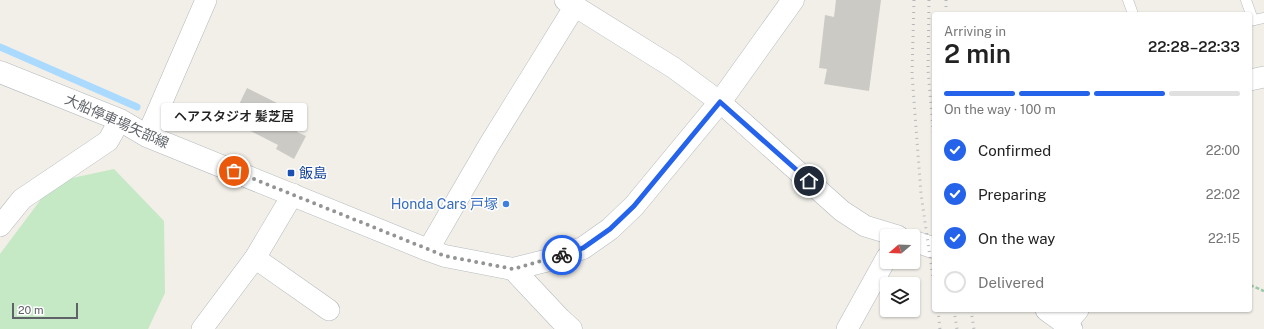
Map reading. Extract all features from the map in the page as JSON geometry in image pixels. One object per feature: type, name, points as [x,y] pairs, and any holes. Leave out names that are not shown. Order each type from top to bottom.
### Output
[{"type":"main road","name":"大船停車場矢部線","points":[[0,72],[120,120],[146,136],[293,194],[428,250],[445,256],[513,269],[545,262],[583,248],[610,229],[634,206],[720,102],[793,0]]},
{"type":"main road","points":[[513,269],[560,319],[572,329]]},
{"type":"street","points":[[146,136],[206,0]]},
{"type":"street","points":[[428,250],[570,3],[674,68],[720,102],[842,211],[865,226],[880,231]]},
{"type":"street","points":[[1252,80],[1264,77]]},
{"type":"street","points":[[0,226],[22,199],[108,141],[120,120]]},
{"type":"street","points":[[202,329],[255,258],[293,194]]},
{"type":"street","points":[[920,243],[932,247]]},
{"type":"street","points":[[255,258],[329,310]]},
{"type":"street","points":[[847,329],[880,269]]},
{"type":"street","points":[[1051,312],[1072,321]]},
{"type":"lane","points":[[1128,0],[1132,12]]},
{"type":"lane","points":[[1246,0],[1249,12]]},
{"type":"lane","points":[[1252,20],[1264,18]]},
{"type":"path","points":[[1252,286],[1264,291]]},
{"type":"green space","points":[[114,169],[164,221],[165,293],[148,329],[0,329],[0,254],[54,182]]},
{"type":"building","points":[[836,0],[881,0],[869,91],[824,84],[827,69],[819,68],[825,15],[834,17]]},
{"type":"building","points":[[247,88],[305,117],[297,132],[306,136],[294,159],[276,149],[278,145],[231,121]]},
{"type":"waterway","points":[[0,47],[137,107]]},
{"type":"railway","points":[[914,0],[912,74],[921,194],[932,271]]},
{"type":"railway","points":[[929,0],[928,70],[932,117]]},
{"type":"railway","points":[[946,0],[946,12]]},
{"type":"railway","points":[[938,312],[940,329]]},
{"type":"railway","points":[[954,312],[957,329]]},
{"type":"railway","points":[[971,312],[974,329]]},
{"type":"way so far","points":[[234,171],[445,256],[513,269],[545,262],[562,255]]},
{"type":"place","name":"ヘアスタジオ 髪芝居","points":[[234,171]]},
{"type":"place","name":"飯島","points":[[291,173]]},
{"type":"place","name":"Honda Cars 戸塚","points":[[506,204]]},
{"type":"route","points":[[562,255],[583,248],[610,229],[634,206],[720,102],[809,181]]}]
